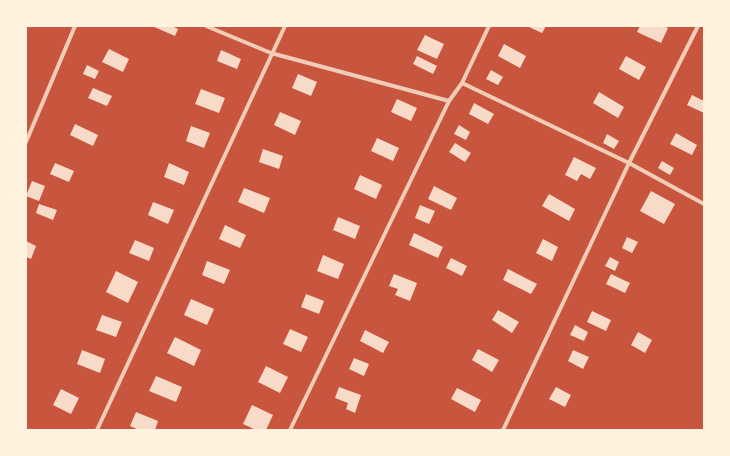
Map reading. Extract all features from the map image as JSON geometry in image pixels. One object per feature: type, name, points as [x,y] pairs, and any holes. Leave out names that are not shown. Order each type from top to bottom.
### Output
[{"type":"street","points":[[26,142],[75,26]]},
{"type":"street","points":[[206,26],[271,53],[449,101]]},
{"type":"street","points":[[97,430],[271,53],[285,26]]},
{"type":"street","points":[[290,430],[449,101],[462,83],[489,26]]},
{"type":"street","points":[[504,430],[629,163],[698,26]]},
{"type":"street","points":[[462,83],[629,163],[704,204]]},
{"type":"building","points":[[152,26],[172,26],[178,29],[175,36]]},
{"type":"building","points":[[527,26],[546,26],[542,33]]},
{"type":"building","points":[[640,26],[664,26],[668,28],[661,43],[637,32]]},
{"type":"building","points":[[425,35],[444,44],[437,59],[417,50]]},
{"type":"building","points":[[504,44],[526,56],[520,68],[498,56]]},
{"type":"building","points":[[109,49],[129,59],[123,72],[102,62]]},
{"type":"building","points":[[221,50],[241,59],[237,69],[217,61]]},
{"type":"building","points":[[417,56],[437,66],[433,74],[413,64]]},
{"type":"building","points":[[626,56],[646,67],[639,80],[619,69]]},
{"type":"building","points":[[87,65],[99,71],[95,79],[83,74]]},
{"type":"building","points":[[491,70],[503,77],[498,85],[486,79]]},
{"type":"building","points":[[298,74],[317,82],[311,96],[292,88]]},
{"type":"building","points":[[93,88],[112,96],[107,106],[88,98]]},
{"type":"building","points":[[201,89],[225,98],[219,113],[195,104]]},
{"type":"building","points":[[599,92],[624,107],[618,118],[593,103]]},
{"type":"building","points":[[692,95],[704,101],[704,113],[687,105]]},
{"type":"building","points":[[397,99],[417,108],[411,121],[391,112]]},
{"type":"building","points":[[474,103],[494,114],[488,124],[469,114]]},
{"type":"building","points":[[280,112],[301,121],[295,135],[274,125]]},
{"type":"building","points":[[75,124],[98,135],[93,146],[70,135]]},
{"type":"building","points":[[459,125],[470,132],[466,140],[454,134]]},
{"type":"building","points":[[191,126],[210,133],[204,148],[186,141]]},
{"type":"building","points":[[676,133],[697,145],[692,155],[670,144]]},
{"type":"building","points":[[607,134],[619,141],[614,149],[603,143]]},
{"type":"building","points":[[377,138],[399,148],[393,161],[371,151]]},
{"type":"building","points":[[455,143],[471,153],[465,162],[449,152]]},
{"type":"building","points":[[263,149],[283,156],[279,169],[259,162]]},
{"type":"building","points":[[574,157],[596,168],[590,179],[581,174],[577,181],[565,175]]},
{"type":"building","points":[[662,161],[674,168],[670,175],[658,168]]},
{"type":"building","points":[[55,163],[74,171],[69,182],[50,174]]},
{"type":"building","points":[[169,163],[189,172],[184,185],[164,177]]},
{"type":"building","points":[[360,175],[382,185],[376,199],[354,189]]},
{"type":"building","points":[[32,181],[45,186],[39,201],[26,196]]},
{"type":"building","points":[[434,186],[457,198],[451,210],[428,199]]},
{"type":"building","points":[[244,188],[270,198],[264,213],[238,202]]},
{"type":"building","points":[[651,191],[675,204],[664,224],[640,211]]},
{"type":"building","points":[[549,194],[575,209],[569,221],[542,206]]},
{"type":"building","points":[[153,202],[174,210],[168,224],[148,215]]},
{"type":"building","points":[[39,204],[57,210],[53,220],[36,213]]},
{"type":"building","points":[[420,205],[435,211],[429,224],[415,218]]},
{"type":"building","points":[[338,217],[360,226],[355,239],[333,230]]},
{"type":"building","points":[[225,225],[246,235],[240,248],[219,239]]},
{"type":"building","points":[[414,233],[443,247],[438,258],[409,245]]},
{"type":"building","points":[[627,237],[638,242],[632,253],[622,248]]},
{"type":"building","points":[[543,239],[558,247],[552,261],[536,253]]},
{"type":"building","points":[[135,240],[154,248],[149,261],[129,253]]},
{"type":"building","points":[[26,241],[36,246],[31,259],[26,257]]},
{"type":"building","points":[[323,255],[344,264],[338,279],[317,271]]},
{"type":"building","points":[[610,257],[619,262],[615,271],[605,266]]},
{"type":"building","points":[[451,258],[467,266],[462,276],[446,268]]},
{"type":"building","points":[[207,261],[230,270],[224,284],[202,275]]},
{"type":"building","points":[[508,269],[537,284],[531,294],[503,280]]},
{"type":"building","points":[[116,271],[138,282],[128,303],[106,292]]},
{"type":"building","points":[[394,274],[417,283],[410,301],[395,295],[398,289],[389,286]]},
{"type":"building","points":[[611,274],[630,283],[625,293],[606,284]]},
{"type":"building","points":[[306,294],[324,301],[319,314],[301,307]]},
{"type":"building","points":[[191,299],[214,309],[207,325],[184,315]]},
{"type":"building","points":[[498,310],[519,322],[512,333],[492,320]]},
{"type":"building","points":[[592,311],[611,320],[606,331],[587,322]]},
{"type":"building","points":[[102,315],[122,322],[116,337],[96,330]]},
{"type":"building","points":[[575,325],[588,332],[584,341],[570,335]]},
{"type":"building","points":[[290,329],[308,337],[301,352],[283,344]]},
{"type":"building","points":[[365,330],[389,342],[383,353],[360,341]]},
{"type":"building","points":[[638,332],[652,340],[645,353],[631,345]]},
{"type":"building","points":[[175,337],[201,350],[194,366],[167,353]]},
{"type":"building","points":[[478,349],[499,360],[492,372],[472,360]]},
{"type":"building","points":[[82,350],[105,359],[100,373],[77,364]]},
{"type":"building","points":[[573,350],[589,357],[583,369],[568,361]]},
{"type":"building","points":[[354,358],[369,364],[364,376],[349,369]]},
{"type":"building","points":[[266,366],[288,377],[280,393],[258,382]]},
{"type":"building","points":[[156,376],[182,387],[176,402],[149,391]]},
{"type":"building","points":[[339,387],[361,395],[355,413],[346,409],[348,403],[335,398]]},
{"type":"building","points":[[556,387],[571,395],[565,407],[549,399]]},
{"type":"building","points":[[457,388],[481,400],[475,412],[451,399]]},
{"type":"building","points":[[61,389],[79,398],[71,414],[53,405]]},
{"type":"building","points":[[252,405],[273,415],[266,430],[256,430],[243,424]]},
{"type":"building","points":[[136,412],[158,421],[155,430],[139,430],[130,426]]}]
